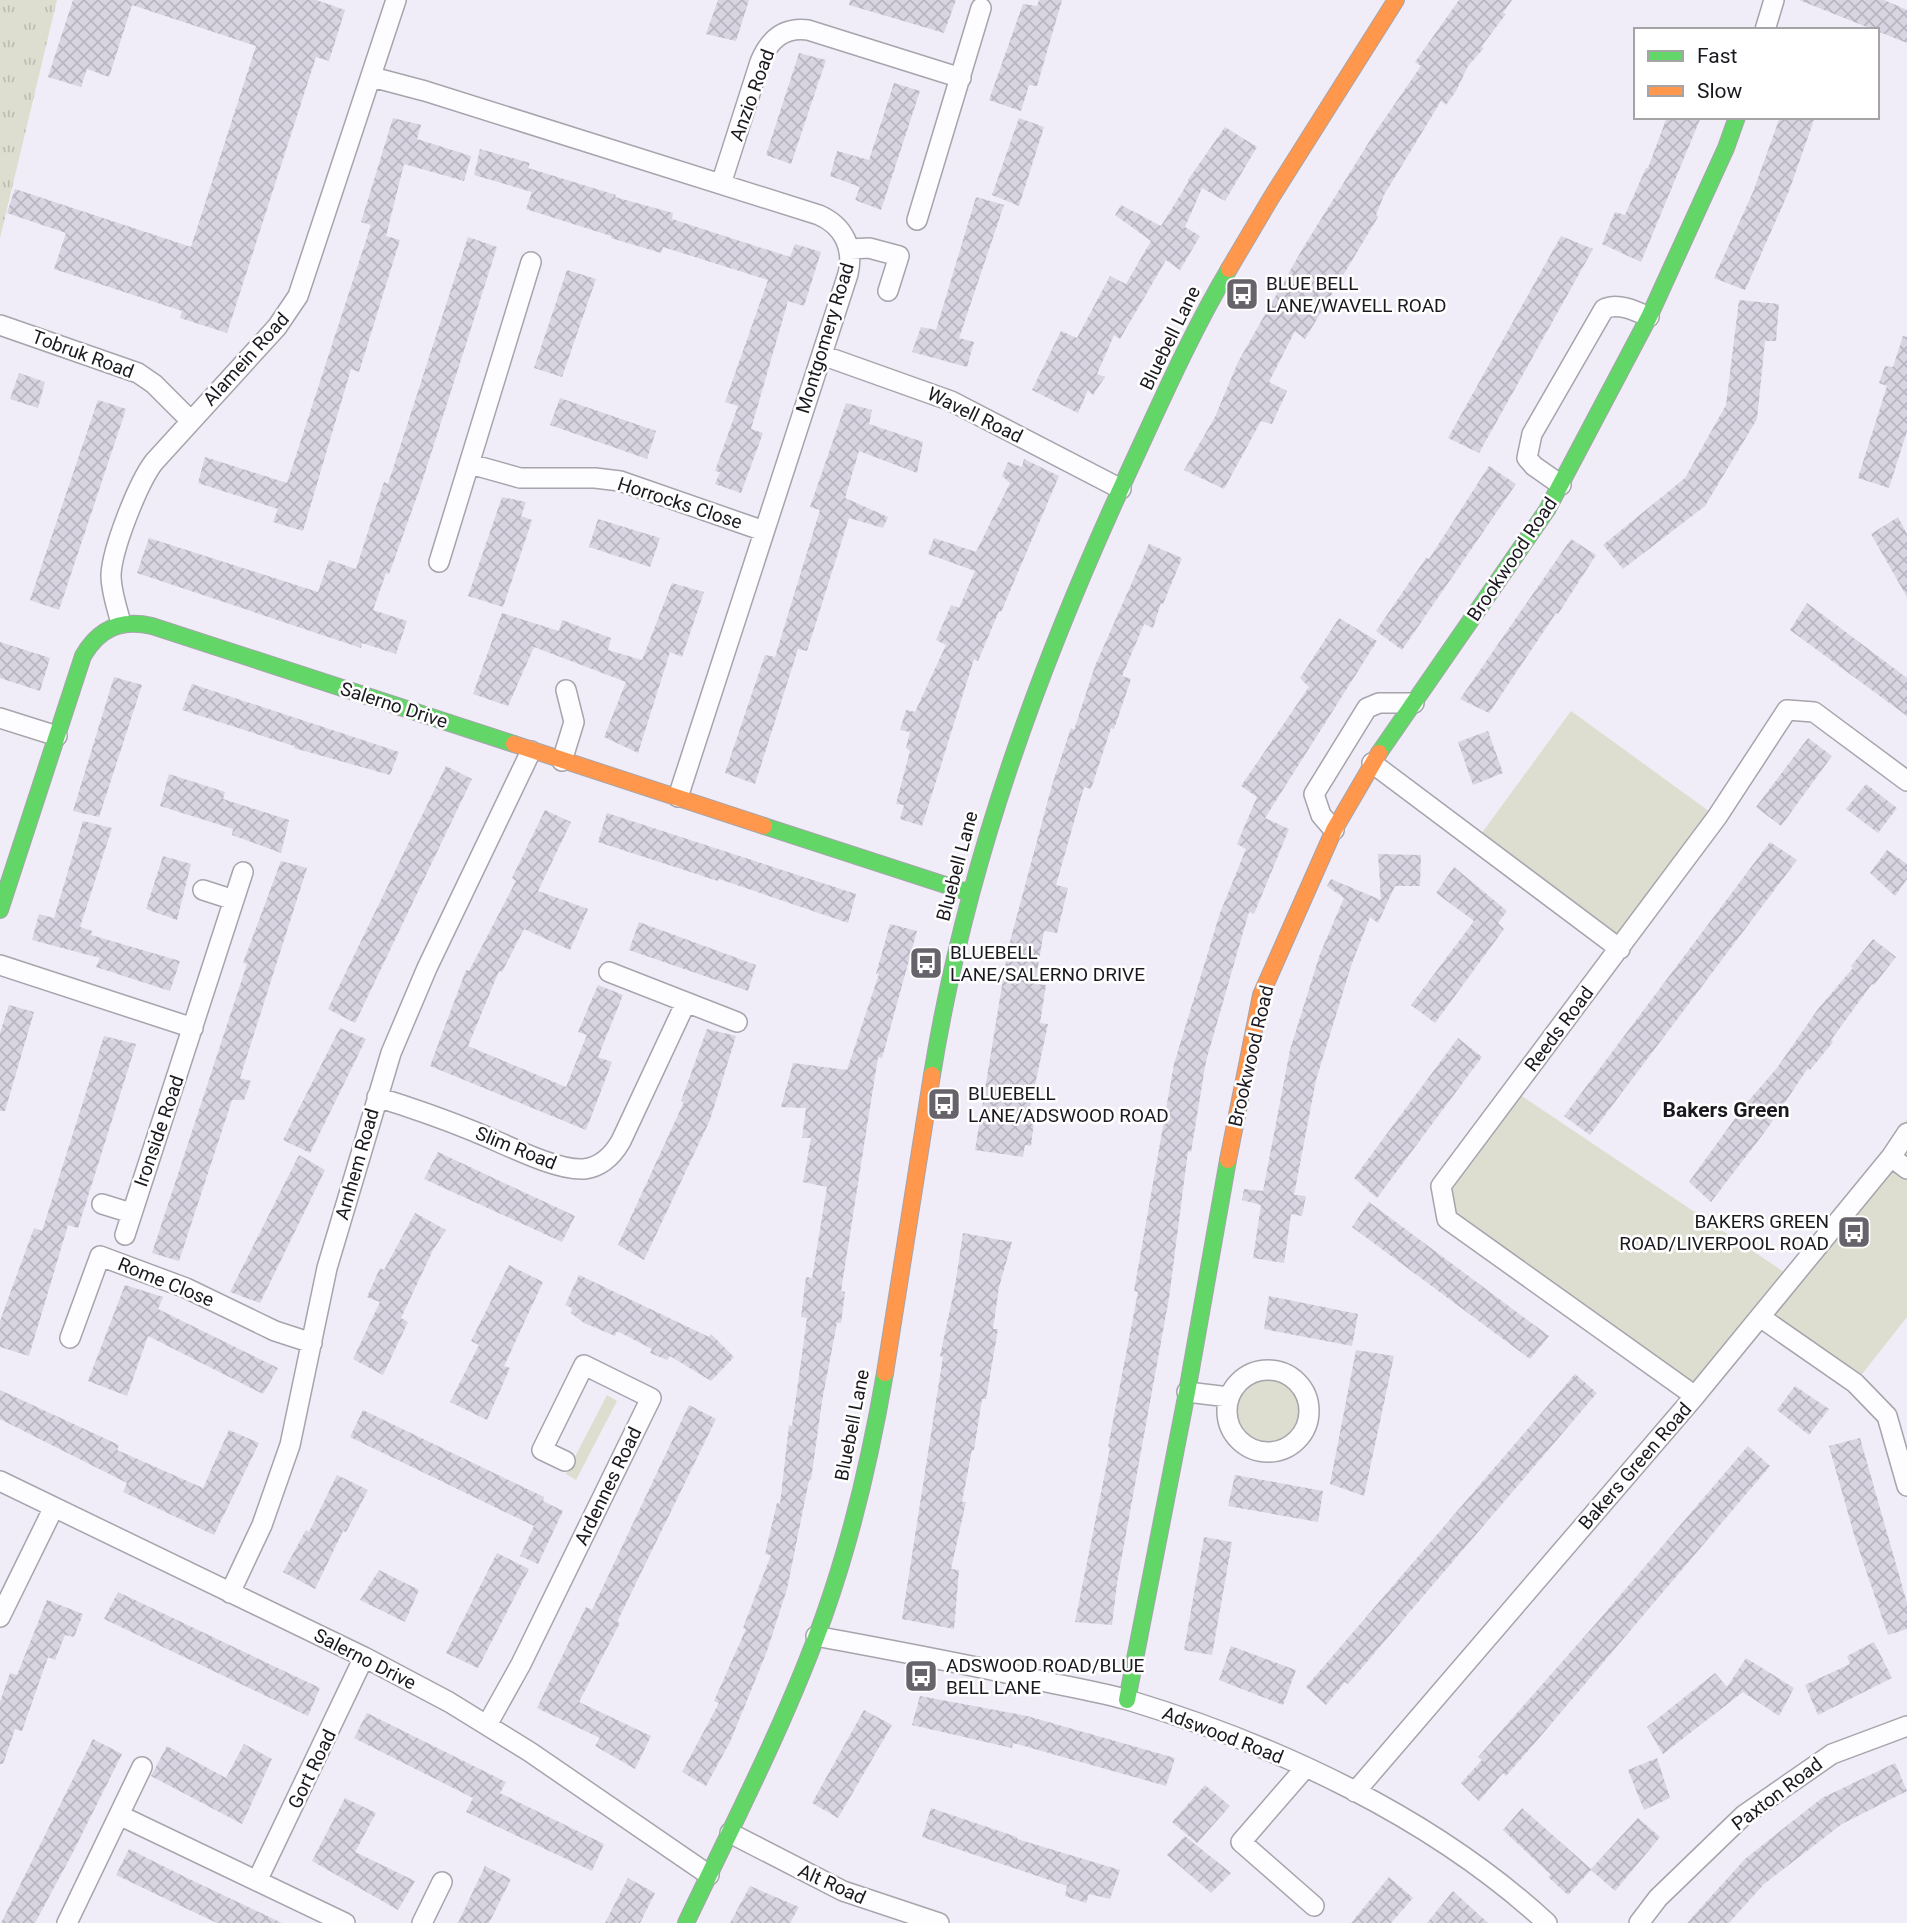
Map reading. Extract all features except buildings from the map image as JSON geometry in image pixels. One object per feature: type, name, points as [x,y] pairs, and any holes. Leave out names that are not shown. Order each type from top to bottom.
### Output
[{"type":"street","name":"Alamein Road","points":[[121,623],[112,585],[112,569],[140,484],[154,462],[277,327],[299,296],[396,0]]},
{"type":"street","name":"Bluebell Lane","points":[[686,1923],[779,1730],[816,1636],[847,1543],[868,1458],[893,1323],[947,988],[970,894],[1018,736],[1078,582],[1206,310],[1251,232],[1396,0]]},
{"type":"street","points":[[1766,28],[1774,0]]},
{"type":"street","points":[[917,220],[981,8]]},
{"type":"street","name":"Anzio Road","points":[[721,184],[760,62],[774,39],[781,33],[800,29],[961,78]]},
{"type":"street","name":"Montgomery Road","points":[[372,77],[425,90],[827,219],[839,228],[850,249],[848,275],[678,797]]},
{"type":"street","name":"Brookwood Road","points":[[1127,1700],[1261,995],[1334,830],[1372,763],[1547,510],[1561,485],[1649,317],[1727,148],[1736,119]]},
{"type":"street","points":[[850,249],[869,248],[899,256],[888,291]]},
{"type":"street","points":[[439,562],[531,262]]},
{"type":"street","name":"Brookwood Road","points":[[1561,485],[1527,458],[1532,434],[1604,309],[1610,306],[1631,309],[1649,317]]},
{"type":"street","name":"Tobruk Road","points":[[0,325],[138,373],[154,384],[191,421]]},
{"type":"street","name":"Wavell Road","points":[[822,355],[951,401],[1121,489]]},
{"type":"street","name":"Horrocks Close","points":[[470,464],[520,478],[595,478],[620,481],[764,531]]},
{"type":"street","points":[[0,910],[87,648],[98,634],[121,623]]},
{"type":"street","name":"Salerno Drive","points":[[121,623],[152,626],[970,894]]},
{"type":"street","points":[[562,761],[573,723],[566,690]]},
{"type":"street","points":[[1334,830],[1321,815],[1314,794],[1367,708],[1379,703],[1414,703]]},
{"type":"street","name":"Reeds Road","points":[[1695,1396],[1447,1220],[1441,1186],[1717,817],[1787,710],[1814,712],[1907,780]]},
{"type":"street","points":[[0,718],[57,736]]},
{"type":"street","name":"Arnhem Road","points":[[230,1593],[262,1525],[282,1472],[297,1417],[327,1268],[377,1097],[411,1003],[531,751]]},
{"type":"street","points":[[1372,763],[1620,949]]},
{"type":"street","name":"Ironside Road","points":[[125,1235],[243,872]]},
{"type":"street","points":[[203,890],[234,900]]},
{"type":"street","points":[[0,965],[193,1028]]},
{"type":"street","points":[[608,972],[737,1021]]},
{"type":"street","name":"Slim Road","points":[[377,1097],[472,1130],[554,1164],[572,1169],[589,1168],[611,1156],[621,1142],[685,1002]]},
{"type":"street","name":"Bakers Green Road","points":[[1355,1792],[1695,1396],[1891,1157],[1907,1133]]},
{"type":"street","points":[[1891,1157],[1907,1169]]},
{"type":"street","points":[[102,1204],[131,1213]]},
{"type":"street","name":"Rome Close","points":[[70,1338],[100,1256],[186,1288],[275,1331],[312,1343]]},
{"type":"street","points":[[1760,1317],[1855,1383],[1887,1416],[1907,1486]]},
{"type":"street","name":"Ardennes Road","points":[[487,1725],[521,1664],[651,1398],[583,1365],[542,1450]]},
{"type":"street","points":[[1258,1370],[1272,1370],[1297,1381],[1305,1392],[1309,1406],[1308,1420],[1303,1432],[1283,1449],[1270,1452],[1256,1450],[1244,1445],[1234,1435],[1226,1410],[1229,1397],[1235,1385],[1246,1376],[1258,1370]]},
{"type":"street","points":[[1187,1391],[1229,1397]]},
{"type":"street","points":[[524,1441],[565,1461]]},
{"type":"street","name":"Salerno Drive","points":[[0,1481],[364,1657],[487,1725],[709,1875]]},
{"type":"street","points":[[0,1616],[54,1507]]},
{"type":"street","name":"Adswood Road","points":[[816,1636],[977,1666],[1127,1700],[1229,1735],[1355,1792],[1455,1849],[1525,1902],[1547,1923]]},
{"type":"street","name":"Gort Road","points":[[257,1881],[337,1719],[364,1657]]},
{"type":"street","name":"Paxton Road","points":[[1639,1923],[1658,1898],[1744,1815],[1832,1754],[1907,1726]]},
{"type":"street","points":[[67,1923],[142,1767]]},
{"type":"street","points":[[1306,1768],[1241,1842],[1314,1906]]},
{"type":"street","points":[[119,1815],[345,1923]]},
{"type":"street","name":"Alt Road","points":[[730,1833],[843,1891],[939,1923]]},
{"type":"street","points":[[422,1923],[442,1882]]},
{"type":"green space","points":[[0,0],[57,0],[0,238]]},
{"type":"green space","points":[[1571,711],[1717,817],[1620,949],[1476,841]]},
{"type":"green space","points":[[1513,1090],[1790,1276],[1907,1119],[1907,1317],[1855,1383],[1760,1317],[1695,1396],[1447,1219],[1441,1186]]},
{"type":"green space","points":[[1268,1380],[1280,1382],[1290,1389],[1297,1399],[1297,1423],[1290,1433],[1280,1440],[1268,1442],[1256,1440],[1246,1433],[1239,1423],[1237,1411],[1239,1399],[1246,1389],[1256,1382]]},
{"type":"green space","points":[[607,1395],[617,1401],[576,1480],[566,1474]]},
{"type":"traffic: fast","points":[[1379,753],[1547,510],[1649,317],[1726,148],[1736,119]]},
{"type":"traffic: fast","points":[[932,1075],[964,919],[1009,767],[1036,693],[1095,546],[1128,473],[1188,344],[1229,269]]},
{"type":"traffic: fast","points":[[0,910],[83,656],[104,632],[121,625],[152,626],[514,744]]},
{"type":"traffic: fast","points":[[764,826],[970,893]]},
{"type":"traffic: fast","points":[[1127,1700],[1187,1392],[1228,1160]]},
{"type":"traffic: fast","points":[[686,1923],[776,1733],[824,1616],[860,1496],[885,1373]]},
{"type":"traffic: slow","points":[[1229,269],[1396,0]]},
{"type":"traffic: slow","points":[[514,744],[764,826]]},
{"type":"traffic: slow","points":[[1228,1160],[1261,995],[1334,830],[1379,753]]},
{"type":"traffic: slow","points":[[885,1373],[932,1075]]},
{"type":"place","name":"BLUE BELL LANE/WAVELL ROAD","points":[[1242,294]]},
{"type":"place","name":"BLUEBELL LANE/SALERNO DRIVE","points":[[926,963]]},
{"type":"place","name":"BLUEBELL LANE/ADSWOOD ROAD","points":[[944,1104]]},
{"type":"place","name":"BAKERS GREEN ROAD/LIVERPOOL ROAD","points":[[1854,1232]]},
{"type":"place","name":"ADSWOOD ROAD/BLUE BELL LANE","points":[[921,1676]]},
{"type":"district","name":"Bakers Green","points":[[1726,1110]]}]
